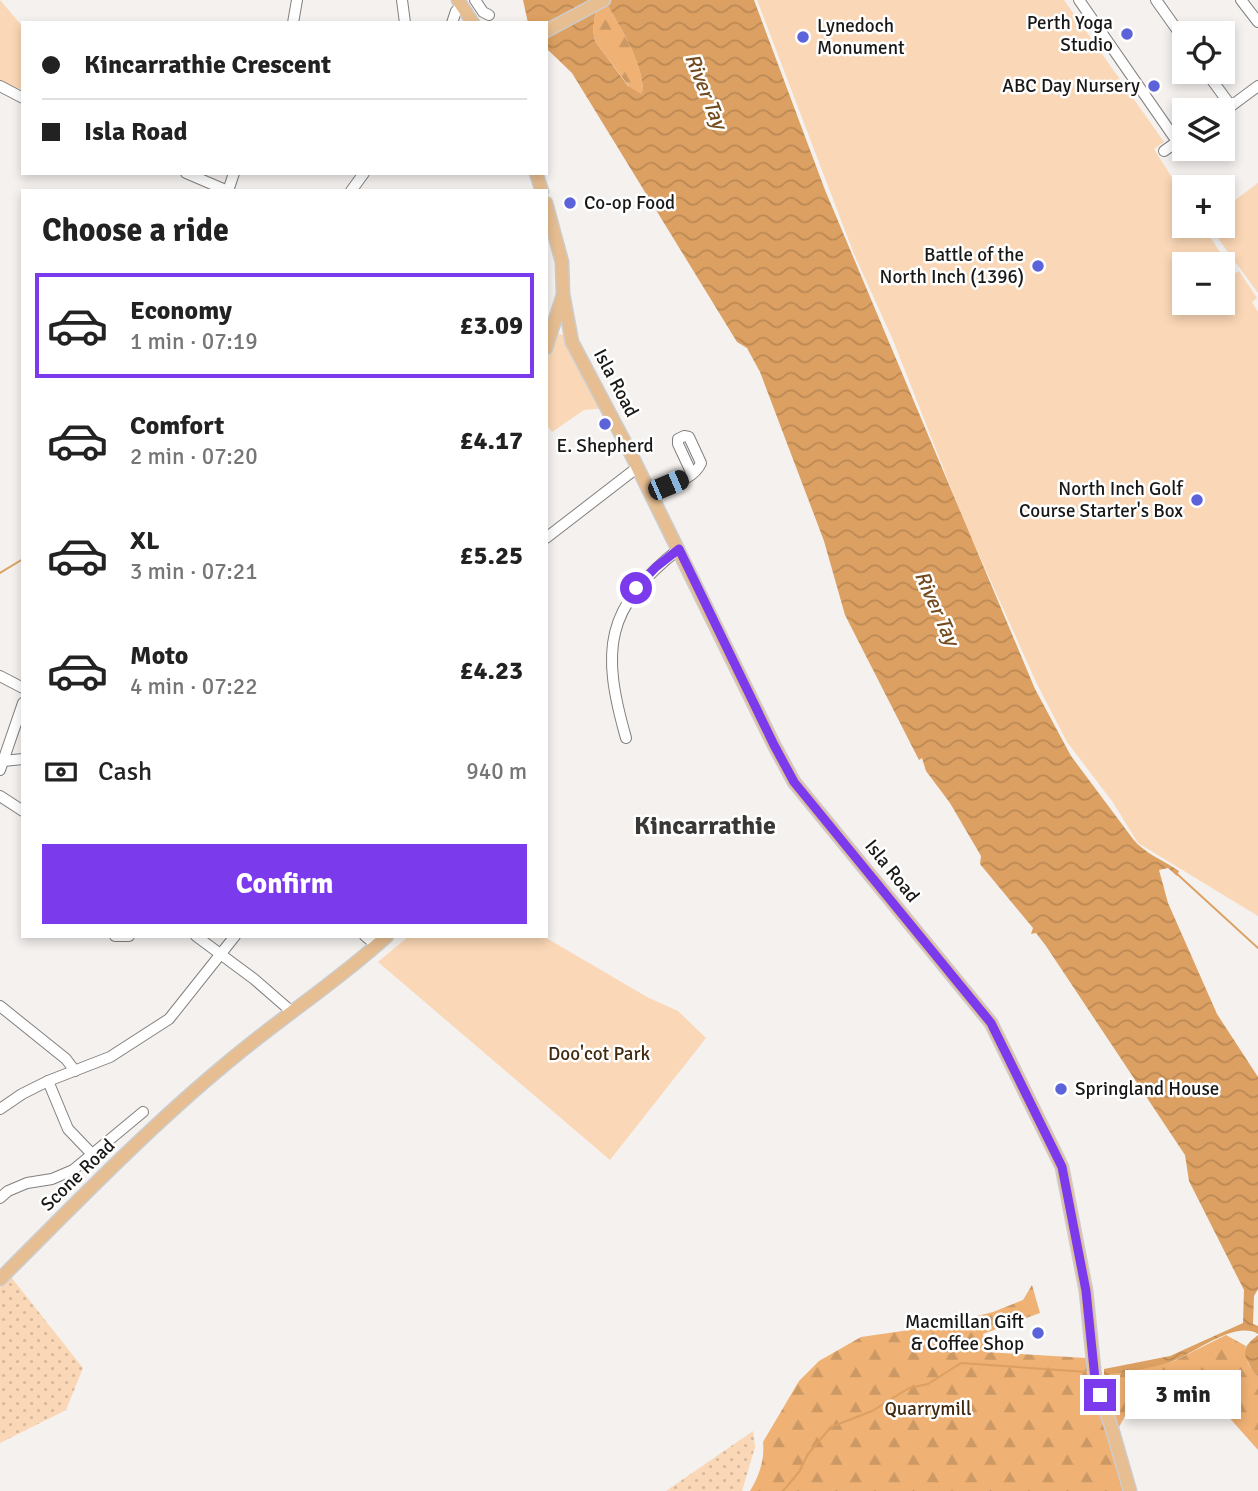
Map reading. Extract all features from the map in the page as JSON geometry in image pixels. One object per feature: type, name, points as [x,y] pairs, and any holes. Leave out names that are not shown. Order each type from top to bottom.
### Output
[{"type":"main road","points":[[548,31],[604,0]]},
{"type":"main road","points":[[460,3],[473,21]]},
{"type":"main road","points":[[548,210],[562,262],[563,294],[548,342]]},
{"type":"main road","name":"Isla Road","points":[[563,294],[572,342],[638,467],[794,782],[991,1023],[1062,1167],[1086,1291],[1095,1379],[1130,1491]]},
{"type":"main road","name":"Scone Road","points":[[0,1279],[173,1109],[228,1061],[342,975],[385,938]]},
{"type":"street","points":[[293,21],[298,0]]},
{"type":"street","points":[[402,0],[405,21]]},
{"type":"street","points":[[475,0],[483,12],[489,15]]},
{"type":"street","points":[[1079,0],[1172,126]]},
{"type":"street","points":[[1156,0],[1172,23]]},
{"type":"street","points":[[1241,0],[1258,22]]},
{"type":"street","points":[[453,21],[460,3]]},
{"type":"street","points":[[0,86],[21,97]]},
{"type":"street","points":[[1235,103],[1258,86]]},
{"type":"street","points":[[1164,151],[1172,146]]},
{"type":"street","points":[[191,175],[223,189]]},
{"type":"street","points":[[548,536],[638,467]]},
{"type":"street","points":[[651,493],[692,474]]},
{"type":"street","points":[[626,738],[615,699],[611,644],[618,622],[636,588],[656,567],[679,549]]},
{"type":"street","points":[[0,676],[21,687]]},
{"type":"street","points":[[2,765],[21,709]]},
{"type":"street","points":[[2,765],[21,760]]},
{"type":"street","points":[[0,796],[21,810]]},
{"type":"street","points":[[199,938],[292,1012]]},
{"type":"street","points":[[0,1109],[22,1094],[110,1057],[169,1019],[232,938]]},
{"type":"street","points":[[367,938],[376,946]]},
{"type":"street","points":[[0,1006],[66,1059],[75,1071]]},
{"type":"street","points":[[48,1082],[68,1129],[91,1153]]},
{"type":"street","points":[[0,1198],[8,1191],[27,1183],[63,1176],[73,1170],[143,1112]]},
{"type":"green space","points":[[0,0],[21,25],[21,89],[0,81]]},
{"type":"green space","points":[[757,0],[1064,0],[1164,142],[1154,149],[1172,177],[1172,238],[1211,238],[1220,252],[1172,252],[1172,315],[1235,315],[1235,273],[1239,271],[1257,298],[1252,302],[1258,312],[1258,916],[1138,843],[1112,801],[1067,742],[1037,684],[966,526],[893,340],[854,254]]},
{"type":"green space","points":[[605,2],[636,59],[643,95],[630,88],[595,41],[593,30],[596,6]]},
{"type":"green space","points":[[1258,183],[1258,293],[1235,262],[1235,252],[1228,252],[1218,238],[1235,238],[1235,200]]},
{"type":"green space","points":[[556,334],[567,335],[605,408],[584,410],[552,432],[548,427],[548,357]]},
{"type":"green space","name":"Doo'cot Park","points":[[407,938],[546,938],[647,997],[678,1011],[706,1038],[610,1160],[378,962]]},
{"type":"green space","points":[[11,1277],[83,1368],[66,1410],[0,1443],[0,1287]]},
{"type":"green space","name":"Quarrymill","points":[[1032,1285],[1040,1313],[983,1334],[987,1352],[1086,1358],[1125,1491],[750,1491],[761,1468],[763,1442],[799,1381],[819,1361],[861,1337],[937,1326],[993,1312],[1023,1300]]},
{"type":"green space","points":[[1226,1335],[1246,1346],[1248,1362],[1258,1376],[1258,1450],[1195,1379],[1164,1384],[1132,1403],[1118,1429],[1104,1376],[1174,1361]]},
{"type":"green space","points":[[753,1431],[755,1447],[742,1491],[666,1491]]},
{"type":"water","name":"River Tay","points":[[523,0],[754,0],[825,190],[1035,689],[1071,756],[1133,839],[1148,852],[1179,871],[1177,876],[1168,868],[1159,870],[1168,903],[1217,1014],[1258,1077],[1258,1289],[1254,1296],[1253,1324],[1258,1326],[1258,1334],[1238,1331],[1227,1334],[1173,1361],[1104,1376],[1104,1369],[1170,1356],[1243,1323],[1244,1290],[1189,1181],[1185,1155],[1046,946],[1036,933],[1031,934],[1033,928],[980,864],[981,856],[950,803],[926,771],[922,758],[919,760],[845,615],[824,541],[760,372],[747,348],[737,342],[572,73],[548,50],[548,21],[528,21]],"holes":[[[605,2],[636,59],[643,95],[628,86],[595,41],[593,30],[596,7]]]},
{"type":"water","points":[[1258,1335],[1258,1376],[1251,1369],[1245,1352],[1249,1343]]},
{"type":"waterway","points":[[0,573],[21,560]]},
{"type":"waterway","points":[[1176,873],[1258,948]]},
{"type":"waterway","points":[[783,1491],[799,1472],[808,1454],[831,1427],[872,1411],[909,1388],[928,1384],[961,1363],[1087,1372]]},
{"type":"place","name":"Perth Yoga Studio","points":[[1127,34]]},
{"type":"place","name":"Lynedoch Monument","points":[[803,37]]},
{"type":"place","name":"ABC Day Nursery","points":[[1154,86]]},
{"type":"place","name":"Co-op Food","points":[[570,203]]},
{"type":"place","name":"Battle of the North Inch (1396)","points":[[1038,266]]},
{"type":"place","name":"E. Shepherd","points":[[605,424]]},
{"type":"place","name":"North Inch Golf Course Starter's Box","points":[[1197,500]]},
{"type":"place","name":"Springland House","points":[[1061,1089]]},
{"type":"place","name":"Macmillan Gift & Coffee Shop","points":[[1038,1333]]},
{"type":"district","name":"Kincarrathie","points":[[705,826]]},
{"type":"route","points":[[636,588],[656,567],[679,549],[794,782],[991,1023],[1062,1167],[1090,1314],[1095,1379],[1100,1395]]}]
